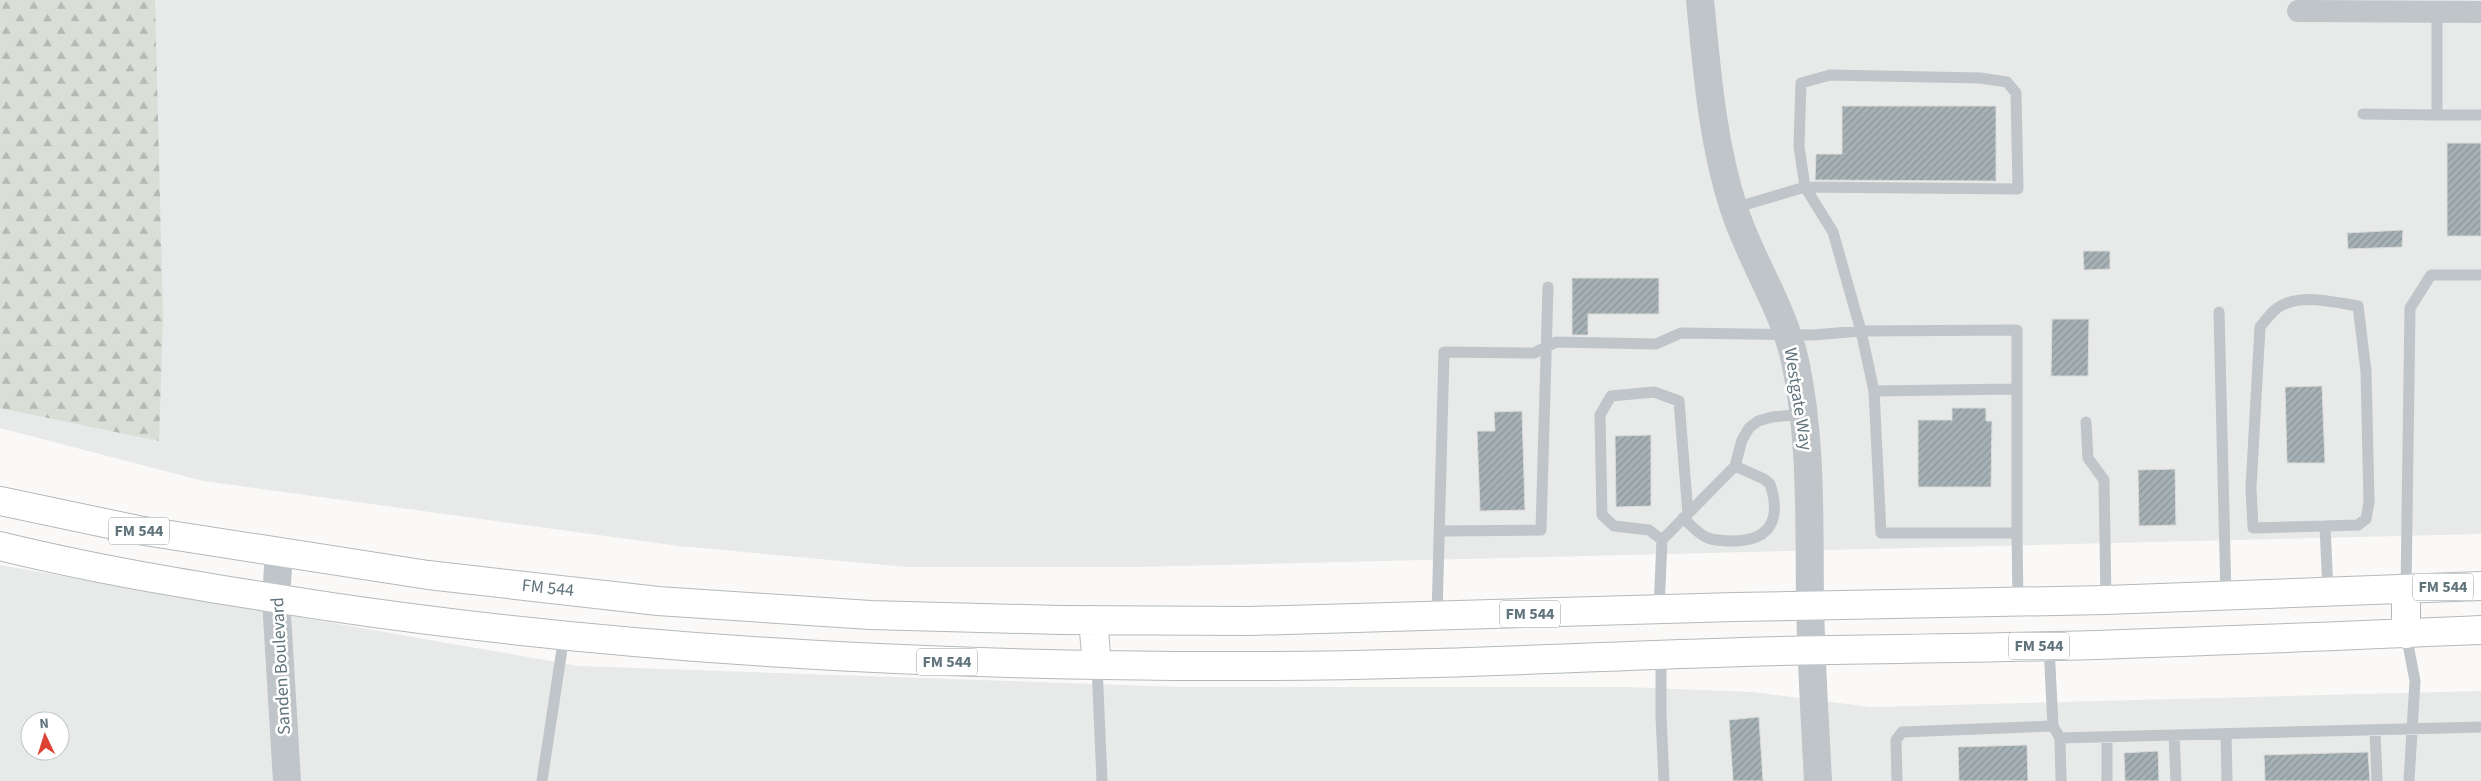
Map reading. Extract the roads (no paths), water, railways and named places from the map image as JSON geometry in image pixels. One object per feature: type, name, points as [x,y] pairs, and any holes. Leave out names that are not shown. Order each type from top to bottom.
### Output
[{"type":"main road","name":"FM 544","points":[[0,501],[138,530],[428,575],[658,601],[870,615],[1250,621],[2106,600],[2481,586]]},
{"type":"main road","name":"FM 544","points":[[0,546],[129,575],[473,626],[654,646],[868,660],[1097,665],[1261,666],[1812,650],[2050,646],[2481,630]]},
{"type":"main road","points":[[2406,589],[2406,634]]},
{"type":"main road","points":[[1093,620],[1097,665]]},
{"type":"street","name":"Westgate Way","points":[[1700,0],[1712,114],[1722,165],[1734,208],[1771,292],[1787,335],[1795,360],[1804,414],[1808,464],[1810,606],[1818,781]]},
{"type":"street","points":[[2298,11],[2481,12]]},
{"type":"street","name":"Sanden Boulevard","points":[[279,552],[276,598],[287,781]]},
{"type":"lane","points":[[2436,12],[2437,115]]},
{"type":"lane","points":[[1734,208],[1805,187],[2018,189],[2016,93],[2007,82],[1980,78],[1830,75],[1801,83],[1799,146],[1805,187],[1834,232],[1861,331],[1874,391],[1881,533],[2017,533]]},
{"type":"lane","points":[[2363,114],[2481,115]]},
{"type":"lane","points":[[2406,589],[2410,308],[2431,275],[2481,275]]},
{"type":"lane","points":[[1440,530],[1541,530],[1548,287]]},
{"type":"lane","points":[[2299,300],[2319,300],[2358,306],[2364,350],[2370,502],[2366,519],[2358,525],[2324,526],[2253,528],[2251,488],[2260,327],[2277,308],[2299,300]]},
{"type":"lane","points":[[2219,312],[2226,596]]},
{"type":"lane","points":[[1438,617],[1444,352],[1534,353],[1556,342],[1656,344],[1681,333],[1813,335],[1861,331],[2017,330],[2018,602]]},
{"type":"lane","points":[[1874,391],[2016,389]]},
{"type":"lane","points":[[1662,540],[1649,530],[1614,526],[1602,514],[1600,415],[1611,396],[1654,392],[1679,401],[1685,516],[1707,538],[1748,541],[1765,532],[1773,517],[1770,484],[1764,479],[1735,466]]},
{"type":"lane","points":[[1659,610],[1662,540],[1735,466],[1742,440],[1749,428],[1766,419],[1804,414]]},
{"type":"lane","points":[[2086,422],[2088,458],[2104,480],[2106,600]]},
{"type":"lane","points":[[2324,526],[2328,592]]},
{"type":"lane","points":[[2406,634],[2415,681],[2409,781]]},
{"type":"lane","points":[[542,781],[564,636]]},
{"type":"lane","points":[[2050,646],[2052,726],[2060,738],[2061,781]]},
{"type":"lane","points":[[1661,655],[1664,781]]},
{"type":"lane","points":[[1097,665],[1102,781]]},
{"type":"lane","points":[[1897,781],[1896,740],[1902,732],[2052,726]]},
{"type":"lane","points":[[2060,738],[2481,727]]},
{"type":"lane","points":[[2375,730],[2377,781]]},
{"type":"lane","points":[[2226,734],[2227,781]]},
{"type":"lane","points":[[2174,736],[2176,781]]},
{"type":"lane","points":[[2106,781],[2107,738]]}]
